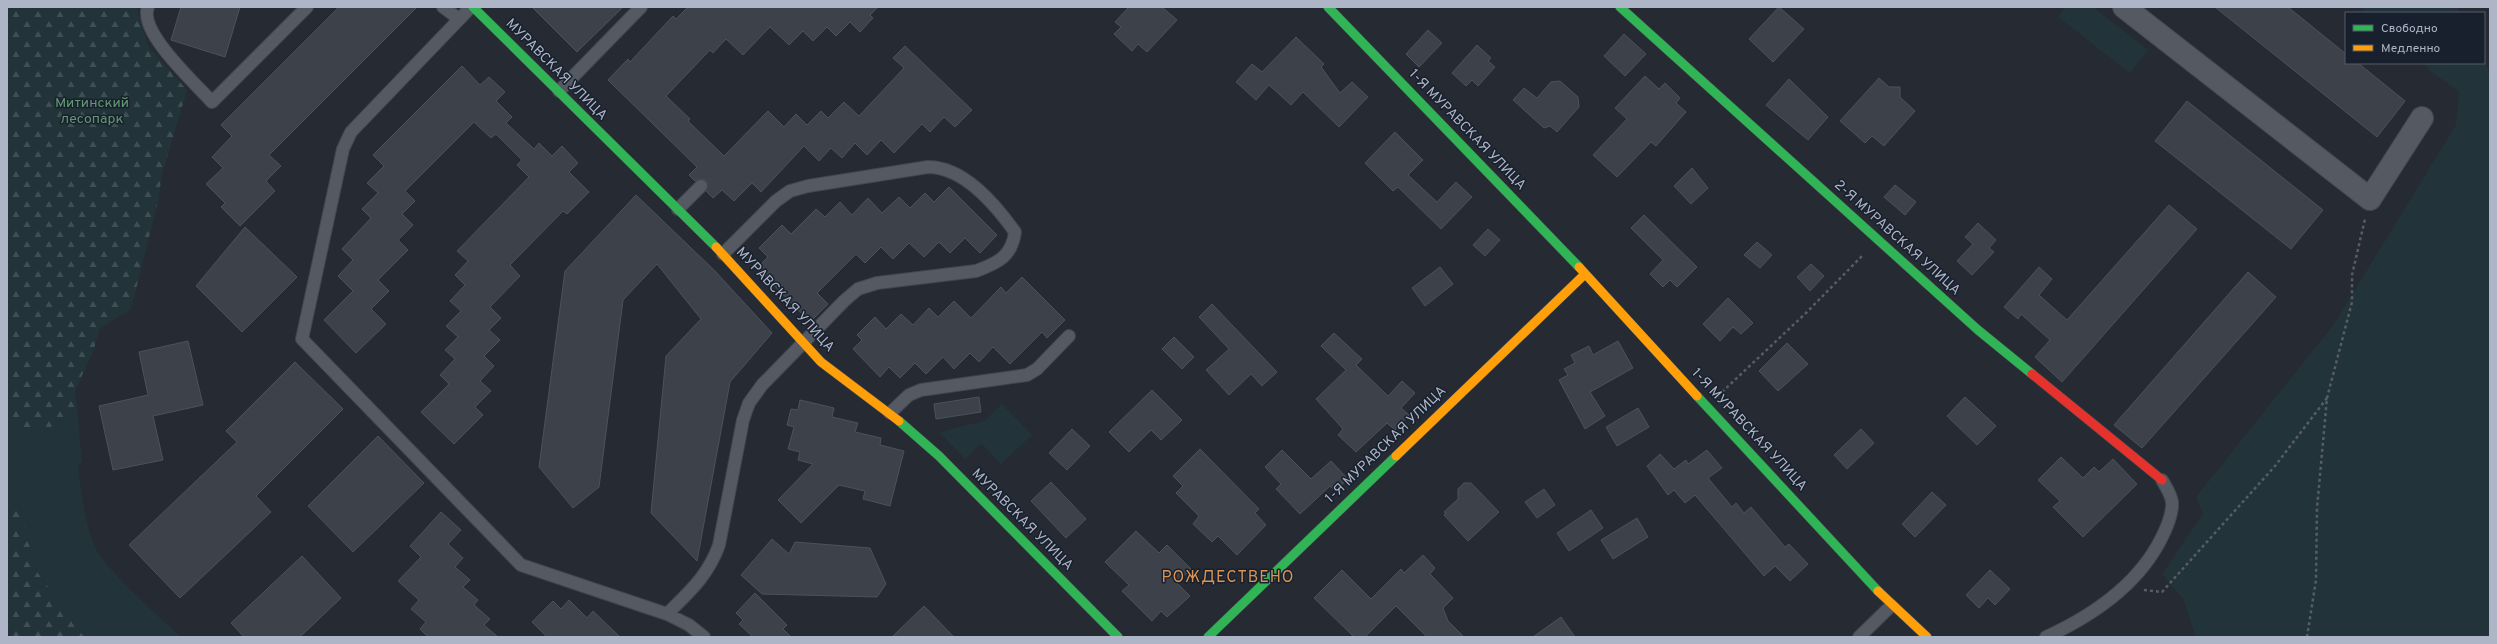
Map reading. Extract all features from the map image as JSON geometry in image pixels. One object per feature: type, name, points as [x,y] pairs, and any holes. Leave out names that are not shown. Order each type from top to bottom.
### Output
[{"type":"street","name":"МУРАВСКАЯ УЛИЦА","points":[[472,7],[723,254],[821,362],[890,413],[939,456],[1118,637]]},
{"type":"street","name":"1-Я МУРАВСКАЯ УЛИЦА","points":[[1328,7],[1585,274],[1891,606],[1927,637]]},
{"type":"street","name":"2-Я МУРАВСКАЯ УЛИЦА","points":[[1620,7],[1978,330],[2162,480]]},
{"type":"street","points":[[2124,7],[2370,199],[2422,118]]},
{"type":"street","name":"1-Я МУРАВСКАЯ УЛИЦА","points":[[1208,637],[1585,274]]},
{"type":"lane","points":[[148,7],[148,22],[166,53],[212,102],[307,7]]},
{"type":"lane","points":[[443,7],[459,19]]},
{"type":"lane","points":[[472,7],[351,132],[344,149],[302,338],[521,565],[667,614],[689,626],[704,637]]},
{"type":"lane","points":[[559,91],[641,7]]},
{"type":"lane","points":[[667,614],[698,583],[712,565],[719,545],[743,420],[749,403],[762,385],[803,342],[858,290],[877,283],[976,271],[989,266],[1002,258],[1013,246],[1015,232],[1007,220],[968,181],[955,172],[942,167],[928,167],[808,186],[790,191],[776,201],[723,254]]},
{"type":"lane","points":[[678,209],[701,186]]},
{"type":"lane","points":[[890,413],[909,395],[921,390],[1027,375],[1037,369],[1069,336]]},
{"type":"lane","points":[[2046,637],[2075,624],[2138,574],[2156,549],[2168,525],[2172,503],[2162,480]]},
{"type":"lane","points":[[1859,637],[1891,606]]},
{"type":"path","points":[[2307,637],[2316,580],[2317,508],[2327,398],[2352,302],[2352,275],[2370,199]]},
{"type":"path","points":[[1707,406],[1808,312],[1865,252]]},
{"type":"path","points":[[2123,587],[2162,592],[2275,466],[2327,398]]},
{"type":"green space","name":"Митинский лесопарк","points":[[7,7],[136,7],[148,46],[187,90],[162,174],[158,201],[131,309],[100,328],[94,349],[75,391],[77,409],[45,431],[7,431]]},
{"type":"green space","points":[[2065,7],[2093,7],[2148,50],[2130,73],[2058,17]]},
{"type":"green space","points":[[2359,7],[2457,7],[2460,12],[2366,12]]},
{"type":"green space","points":[[2485,63],[2490,73],[2490,637],[2196,637],[2183,599],[2162,574],[2203,514],[2196,497],[2334,324],[2456,125],[2459,92],[2429,70],[2425,64]]},
{"type":"green space","points":[[1002,404],[1032,435],[1001,464],[981,443],[965,459],[939,432],[984,421]]},
{"type":"green space","points":[[77,409],[82,461],[78,467],[86,517],[94,545],[109,567],[120,579],[181,637],[84,637],[35,569],[20,508],[7,500],[7,431],[45,431]]},
{"type":"green space","points":[[7,500],[20,508],[35,569],[84,637],[7,637]]},
{"type":"building","points":[[181,7],[240,7],[225,57],[171,40]]},
{"type":"building","points":[[339,7],[417,7],[269,155],[281,166],[266,181],[275,191],[240,226],[221,207],[225,203],[206,184],[223,168],[212,157],[232,136],[221,125]]},
{"type":"building","points":[[532,7],[623,7],[577,52]]},
{"type":"building","points":[[688,7],[878,7],[870,15],[873,18],[860,32],[850,22],[836,36],[827,27],[813,41],[803,31],[789,45],[770,27],[743,55],[726,39],[713,53],[710,50],[666,96],[690,119],[688,121],[724,156],[768,111],[784,127],[796,114],[807,125],[821,111],[828,118],[844,102],[859,116],[904,68],[893,58],[905,46],[972,110],[955,127],[944,117],[930,132],[922,124],[894,153],[881,140],[867,155],[855,143],[842,158],[831,148],[819,161],[804,146],[761,192],[752,183],[734,201],[722,190],[713,198],[706,191],[708,184],[706,180],[699,179],[695,181],[689,175],[697,167],[608,80],[628,59],[630,62],[673,16],[676,19]]},
{"type":"building","points":[[1129,7],[1162,7],[1177,20],[1147,52],[1138,44],[1132,51],[1114,34],[1121,27],[1115,22]]},
{"type":"building","points":[[1779,7],[1804,29],[1773,62],[1749,39]]},
{"type":"building","points":[[2215,7],[2288,7],[2345,53],[2345,64],[2359,64],[2405,101],[2377,137]]},
{"type":"building","points":[[1428,30],[1442,43],[1419,67],[1406,54]]},
{"type":"building","points":[[1624,34],[1646,54],[1625,76],[1604,56]]},
{"type":"building","points":[[1296,37],[1324,64],[1321,67],[1340,93],[1352,82],[1368,97],[1339,127],[1303,92],[1291,105],[1269,85],[1256,100],[1236,82],[1252,64],[1262,72]]},
{"type":"building","points":[[1477,45],[1491,58],[1488,61],[1495,67],[1478,86],[1472,80],[1466,86],[1452,73]]},
{"type":"building","points":[[462,66],[480,85],[489,77],[505,92],[496,101],[512,117],[506,123],[534,149],[539,143],[552,156],[562,146],[578,163],[569,172],[589,192],[567,214],[563,211],[510,265],[520,276],[490,307],[501,318],[489,330],[500,340],[484,356],[494,366],[480,381],[491,391],[475,407],[483,415],[454,444],[421,412],[449,384],[440,375],[455,359],[445,350],[458,337],[446,326],[461,311],[450,301],[465,285],[455,275],[468,261],[457,251],[529,177],[517,165],[522,160],[496,134],[491,138],[474,122],[405,191],[415,201],[402,214],[413,225],[398,240],[408,250],[378,280],[389,291],[371,309],[386,324],[356,353],[324,320],[353,291],[338,276],[353,260],[342,249],[371,218],[362,209],[378,193],[367,183],[384,166],[373,155]]},
{"type":"building","points":[[1645,76],[1659,89],[1665,83],[1680,98],[1676,103],[1686,112],[1656,146],[1651,142],[1617,177],[1593,155],[1627,119],[1615,108]]},
{"type":"building","points":[[1879,78],[1889,87],[1900,87],[1900,97],[1915,111],[1884,146],[1872,136],[1865,143],[1840,121]]},
{"type":"building","points":[[1789,79],[1828,117],[1808,140],[1766,105]]},
{"type":"building","points":[[1560,81],[1578,97],[1579,107],[1557,132],[1550,126],[1544,128],[1513,100],[1524,88],[1537,98],[1551,82]]},
{"type":"building","points":[[2187,101],[2323,210],[2291,249],[2155,141]]},
{"type":"building","points":[[1395,132],[1423,160],[1408,175],[1437,202],[1456,182],[1472,197],[1441,229],[1398,187],[1393,191],[1365,163]]},
{"type":"building","points":[[1692,168],[1708,188],[1691,204],[1674,186]]},
{"type":"building","points":[[1895,185],[1916,202],[1905,215],[1884,197]]},
{"type":"building","points":[[949,187],[997,235],[980,253],[965,238],[950,253],[939,242],[924,257],[909,243],[893,259],[881,247],[865,263],[856,254],[817,293],[828,304],[810,322],[757,268],[768,257],[759,248],[782,225],[791,234],[816,209],[825,217],[840,202],[852,215],[868,198],[882,213],[899,197],[910,208],[925,193],[934,202]]},
{"type":"building","points":[[636,195],[714,270],[772,333],[730,382],[697,561],[651,513],[666,356],[701,319],[657,264],[623,300],[599,487],[573,508],[539,467],[565,271]]},
{"type":"building","points":[[2169,205],[2197,229],[2062,382],[2035,357],[2050,340],[2021,314],[2018,319],[2004,307],[2039,267],[2052,279],[2039,295],[2067,320]]},
{"type":"building","points":[[1644,215],[1697,267],[1677,287],[1670,280],[1663,287],[1650,274],[1663,260],[1631,228]]},
{"type":"building","points":[[1978,223],[1996,240],[1989,248],[1994,252],[1972,275],[1957,261],[1973,244],[1965,237]]},
{"type":"building","points":[[245,227],[297,277],[242,332],[196,286]]},
{"type":"building","points":[[1488,229],[1500,240],[1485,256],[1473,245]]},
{"type":"building","points":[[1757,242],[1772,255],[1760,268],[1744,255]]},
{"type":"building","points":[[1811,264],[1824,276],[1810,291],[1797,277]]},
{"type":"building","points":[[1440,267],[1453,284],[1425,306],[1412,288]]},
{"type":"building","points":[[2248,272],[2276,297],[2142,448],[2114,425]]},
{"type":"building","points":[[1022,277],[1065,320],[1047,338],[1042,332],[1010,364],[993,347],[979,362],[970,353],[954,369],[943,357],[926,374],[915,363],[900,378],[889,367],[880,377],[853,349],[862,340],[857,335],[875,317],[886,329],[901,314],[913,325],[929,308],[938,317],[954,301],[971,318],[1001,287],[1006,293]]},
{"type":"building","points":[[1728,298],[1753,323],[1741,334],[1733,327],[1720,341],[1703,324]]},
{"type":"building","points":[[1212,304],[1277,372],[1262,386],[1251,374],[1229,395],[1206,370],[1229,349],[1199,317]]},
{"type":"building","points":[[1334,333],[1362,359],[1356,365],[1388,396],[1402,381],[1415,393],[1401,408],[1409,415],[1395,430],[1387,423],[1356,452],[1338,435],[1343,429],[1316,399],[1346,370],[1321,346]]},
{"type":"building","points":[[1174,337],[1194,357],[1182,369],[1162,349]]},
{"type":"building","points":[[188,341],[203,405],[153,416],[163,460],[113,470],[99,406],[148,395],[139,352]]},
{"type":"building","points":[[1618,341],[1633,368],[1590,392],[1605,416],[1585,429],[1559,380],[1568,375],[1564,369],[1575,363],[1571,355],[1589,346],[1593,355]]},
{"type":"building","points":[[1787,343],[1808,364],[1778,391],[1759,371]]},
{"type":"building","points":[[295,362],[343,409],[256,496],[271,512],[180,598],[129,545],[237,442],[226,431]]},
{"type":"building","points":[[1152,390],[1182,420],[1161,440],[1151,430],[1129,452],[1109,432]]},
{"type":"building","points":[[979,397],[981,412],[936,419],[934,404]]},
{"type":"building","points":[[1965,397],[1996,426],[1977,445],[1947,416]]},
{"type":"building","points":[[800,400],[834,408],[832,417],[858,423],[855,432],[881,438],[880,445],[904,451],[890,506],[863,499],[865,491],[839,485],[801,523],[778,500],[813,464],[798,460],[800,452],[788,449],[794,427],[787,425],[791,409],[798,410]]},
{"type":"building","points":[[1638,408],[1649,427],[1617,446],[1606,427]]},
{"type":"building","points":[[1072,429],[1090,446],[1067,470],[1049,453]]},
{"type":"building","points":[[1861,429],[1874,443],[1847,469],[1834,455]]},
{"type":"building","points":[[378,436],[424,483],[353,552],[308,506]]},
{"type":"building","points":[[1200,449],[1259,509],[1255,513],[1266,525],[1237,555],[1218,536],[1212,542],[1193,524],[1199,516],[1176,493],[1183,486],[1173,476]]},
{"type":"building","points":[[1282,450],[1311,479],[1331,461],[1348,479],[1335,491],[1330,486],[1300,514],[1276,489],[1281,484],[1265,467]]},
{"type":"building","points":[[1707,450],[1722,468],[1708,478],[1732,507],[1736,503],[1744,513],[1751,507],[1785,547],[1789,544],[1808,564],[1790,581],[1775,566],[1764,576],[1695,495],[1685,503],[1674,490],[1668,495],[1647,466],[1660,454],[1674,469],[1686,460],[1688,464]]},
{"type":"building","points":[[2061,457],[2083,478],[2094,467],[2099,472],[2113,459],[2137,484],[2083,537],[2053,507],[2060,501],[2038,480]]},
{"type":"building","points":[[1051,482],[1086,519],[1066,538],[1031,501]]},
{"type":"building","points":[[1464,483],[1471,483],[1499,512],[1468,541],[1444,515],[1446,513],[1444,512],[1458,499],[1458,489]]},
{"type":"building","points":[[1544,489],[1555,505],[1537,518],[1525,502]]},
{"type":"building","points":[[1932,492],[1946,505],[1915,537],[1902,524]]},
{"type":"building","points":[[1591,510],[1603,528],[1569,551],[1557,533]]},
{"type":"building","points":[[441,512],[461,530],[448,544],[463,558],[455,567],[470,580],[463,587],[478,600],[474,605],[490,619],[484,625],[498,637],[428,637],[420,629],[426,622],[411,609],[419,600],[398,581],[421,557],[410,546]]},
{"type":"building","points":[[1637,518],[1648,537],[1613,559],[1601,540]]},
{"type":"building","points":[[1136,531],[1159,553],[1167,545],[1191,569],[1177,583],[1190,596],[1167,617],[1161,611],[1152,621],[1122,591],[1129,585],[1105,562]]},
{"type":"building","points":[[772,539],[789,554],[795,542],[870,548],[886,584],[877,597],[762,594],[741,575]]},
{"type":"building","points":[[1423,555],[1435,568],[1430,574],[1453,598],[1443,608],[1448,621],[1464,637],[1427,637],[1396,606],[1365,637],[1354,637],[1314,598],[1342,570],[1371,599],[1401,569],[1404,573]]},
{"type":"building","points":[[302,556],[341,598],[300,637],[244,637],[231,623]]},
{"type":"building","points":[[1990,570],[2010,589],[1995,605],[1988,598],[1979,608],[1966,595]]},
{"type":"building","points":[[755,593],[787,625],[783,629],[791,637],[753,637],[739,624],[743,620],[736,613]]},
{"type":"building","points":[[569,600],[587,618],[593,611],[620,637],[547,637],[532,622],[553,601],[561,609]]},
{"type":"building","points":[[924,606],[954,637],[892,637]]},
{"type":"building","points":[[1561,617],[1575,637],[1533,637]]},
{"type":"traffic: fast","points":[[473,7],[716,247]]},
{"type":"traffic: fast","points":[[1328,7],[1579,267]]},
{"type":"traffic: fast","points":[[1620,7],[1978,330],[2032,374]]},
{"type":"traffic: fast","points":[[1697,396],[1878,591]]},
{"type":"traffic: fast","points":[[899,421],[939,456],[1118,637]]},
{"type":"traffic: fast","points":[[1208,637],[1396,456]]},
{"type":"traffic: slow","points":[[716,247],[821,362],[899,421]]},
{"type":"traffic: slow","points":[[1579,267],[1697,396]]},
{"type":"traffic: slow","points":[[1396,456],[1585,274]]},
{"type":"traffic: slow","points":[[1878,591],[1927,637]]},
{"type":"traffic: jam","points":[[2032,374],[2162,480]]},
{"type":"district","name":"РОЖДЕСТВЕНО","points":[[1228,578]]}]
